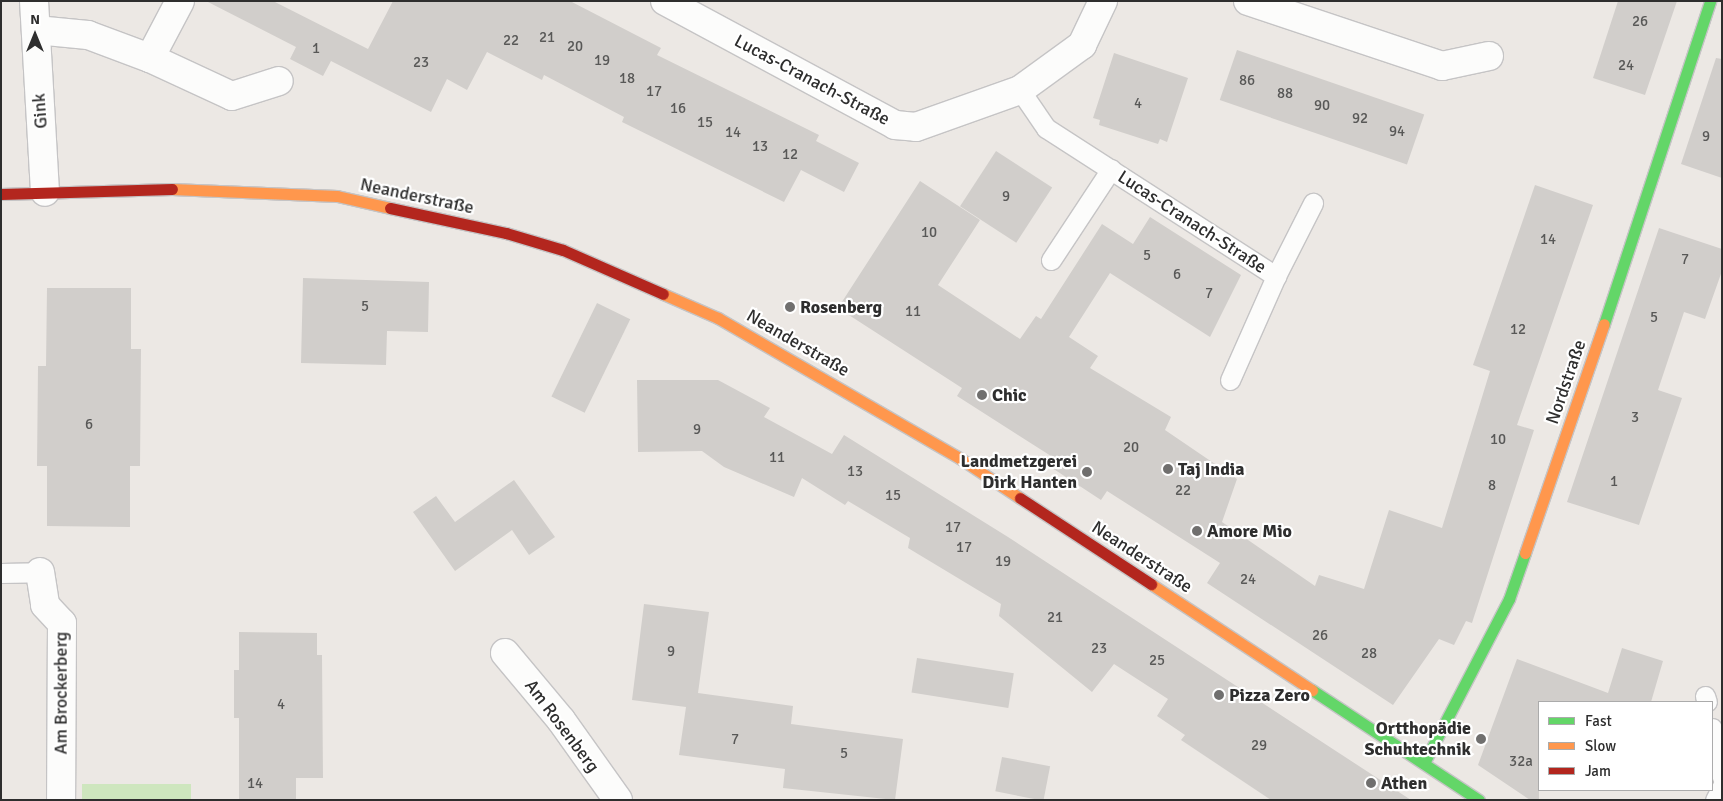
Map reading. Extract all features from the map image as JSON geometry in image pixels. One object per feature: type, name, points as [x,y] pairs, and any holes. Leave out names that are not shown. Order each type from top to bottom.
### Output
[{"type":"main road","name":"Nordstraße","points":[[1424,763],[1509,599],[1585,380],[1710,1]]},
{"type":"main road","name":"Neanderstraße","points":[[1,194],[139,188],[338,196],[506,233],[563,250],[718,318],[961,459],[1479,800]]},
{"type":"street","name":"Gink","points":[[34,1],[45,192]]},
{"type":"street","points":[[150,58],[180,1]]},
{"type":"street","name":"Lucas-Cranach-Straße","points":[[665,1],[894,125],[916,127],[1020,90],[1082,45],[1103,1]]},
{"type":"street","points":[[1248,1],[1442,66],[1489,56]]},
{"type":"street","points":[[36,30],[88,35],[150,58],[232,96],[279,81]]},
{"type":"street","name":"Am Brockerberg","points":[[40,572],[45,605],[62,623],[60,800]]},
{"type":"street","name":"Am Rosenberg","points":[[505,653],[561,720],[618,800]]},
{"type":"lane","name":"Lucas-Cranach-Straße","points":[[1020,90],[1046,128],[1276,276]]},
{"type":"lane","points":[[1051,260],[1111,169]]},
{"type":"lane","points":[[1230,380],[1276,276],[1313,203]]},
{"type":"lane","name":"Am Brockerberg","points":[[1,573],[40,572]]},
{"type":"lane","points":[[1713,733],[1722,776]]},
{"type":"lane","points":[[1715,800],[1722,786]]},
{"type":"green space","points":[[82,784],[191,784],[191,800],[82,800]]},
{"type":"building","points":[[206,1],[273,1],[368,49],[393,1],[570,1],[661,48],[657,55],[819,135],[816,141],[859,163],[844,192],[801,170],[784,202],[622,122],[624,117],[544,75],[542,80],[487,52],[467,90],[447,79],[431,112],[331,61],[323,76],[290,59],[296,47]]},
{"type":"building","points":[[1618,1],[1677,1],[1645,95],[1593,78]]},
{"type":"building","points":[[1237,50],[1424,114],[1407,165],[1220,100]]},
{"type":"building","points":[[1114,53],[1188,78],[1167,142],[1160,139],[1158,144],[1099,125],[1100,120],[1093,118]]},
{"type":"building","points":[[1716,58],[1722,59],[1722,178],[1681,164]]},
{"type":"building","points":[[996,151],[1052,187],[1016,243],[960,206]]},
{"type":"building","points":[[920,181],[980,220],[938,285],[1020,339],[1036,316],[1041,319],[1102,224],[1133,244],[1150,217],[1241,275],[1210,337],[1110,273],[1069,337],[1098,356],[1090,368],[1171,417],[1165,430],[1237,479],[1222,522],[1315,586],[1319,575],[1364,589],[1389,510],[1442,528],[1490,371],[1473,365],[1535,185],[1593,205],[1517,425],[1534,430],[1472,623],[1466,621],[1454,645],[1439,639],[1393,705],[1207,583],[1220,563],[1107,491],[1101,500],[1046,464],[1051,456],[957,396],[962,388],[838,308]]},
{"type":"building","points":[[1659,228],[1722,249],[1722,271],[1705,319],[1684,312],[1658,390],[1682,398],[1639,525],[1567,502]]},
{"type":"building","points":[[303,278],[429,282],[428,332],[387,331],[386,365],[301,363]]},
{"type":"building","points":[[47,288],[131,288],[131,349],[141,349],[140,466],[130,466],[130,527],[47,526],[47,466],[37,466],[38,366],[46,366]]},
{"type":"building","points":[[597,303],[630,319],[585,413],[551,396]]},
{"type":"building","points":[[637,380],[718,380],[770,408],[764,417],[832,454],[844,435],[1008,537],[1411,800],[1271,800],[1181,740],[1185,735],[1157,716],[1168,699],[1114,664],[1092,692],[999,616],[1001,604],[908,548],[910,538],[848,501],[845,505],[802,478],[794,497],[724,467],[702,451],[638,452]]},
{"type":"building","points":[[514,480],[555,537],[529,555],[512,530],[455,571],[413,512],[436,496],[455,522]]},
{"type":"building","points":[[644,604],[709,612],[698,693],[793,706],[791,724],[903,739],[895,800],[783,788],[785,769],[679,755],[686,707],[632,700]]},
{"type":"building","points":[[239,632],[317,633],[317,655],[322,655],[323,778],[296,778],[296,800],[239,800],[239,718],[234,718],[234,670],[239,670]]},
{"type":"building","points":[[1622,648],[1663,661],[1651,701],[1538,701],[1539,800],[1530,800],[1478,765],[1517,659],[1608,693]]},
{"type":"building","points":[[917,658],[1014,673],[1008,708],[912,693]]},
{"type":"building","points":[[1002,757],[1050,766],[1044,800],[995,791]]},
{"type":"traffic: fast","points":[[1604,324],[1710,1]]},
{"type":"traffic: fast","points":[[1424,763],[1509,599],[1525,553]]},
{"type":"traffic: fast","points":[[1312,690],[1479,800]]},
{"type":"traffic: slow","points":[[172,189],[337,196],[390,208]]},
{"type":"traffic: slow","points":[[663,294],[718,318],[961,459],[1020,498]]},
{"type":"traffic: slow","points":[[1525,553],[1604,324]]},
{"type":"traffic: slow","points":[[1151,584],[1312,690]]},
{"type":"traffic: jam","points":[[1,194],[172,189]]},
{"type":"traffic: jam","points":[[390,208],[506,233],[563,250],[663,294]]},
{"type":"traffic: jam","points":[[1020,498],[1151,584]]},
{"type":"place","name":"Rosenberg","points":[[790,307]]},
{"type":"place","name":"Chic","points":[[982,395]]},
{"type":"place","name":"Taj India","points":[[1168,469]]},
{"type":"place","name":"Landmetzgerei Dirk Hanten","points":[[1087,472]]},
{"type":"place","name":"Amore Mio","points":[[1197,531]]},
{"type":"place","name":"Pizza Zero","points":[[1219,695]]},
{"type":"place","name":"Ortthopädie Schuhtechnik","points":[[1481,739]]},
{"type":"place","name":"Athen","points":[[1371,783]]}]
